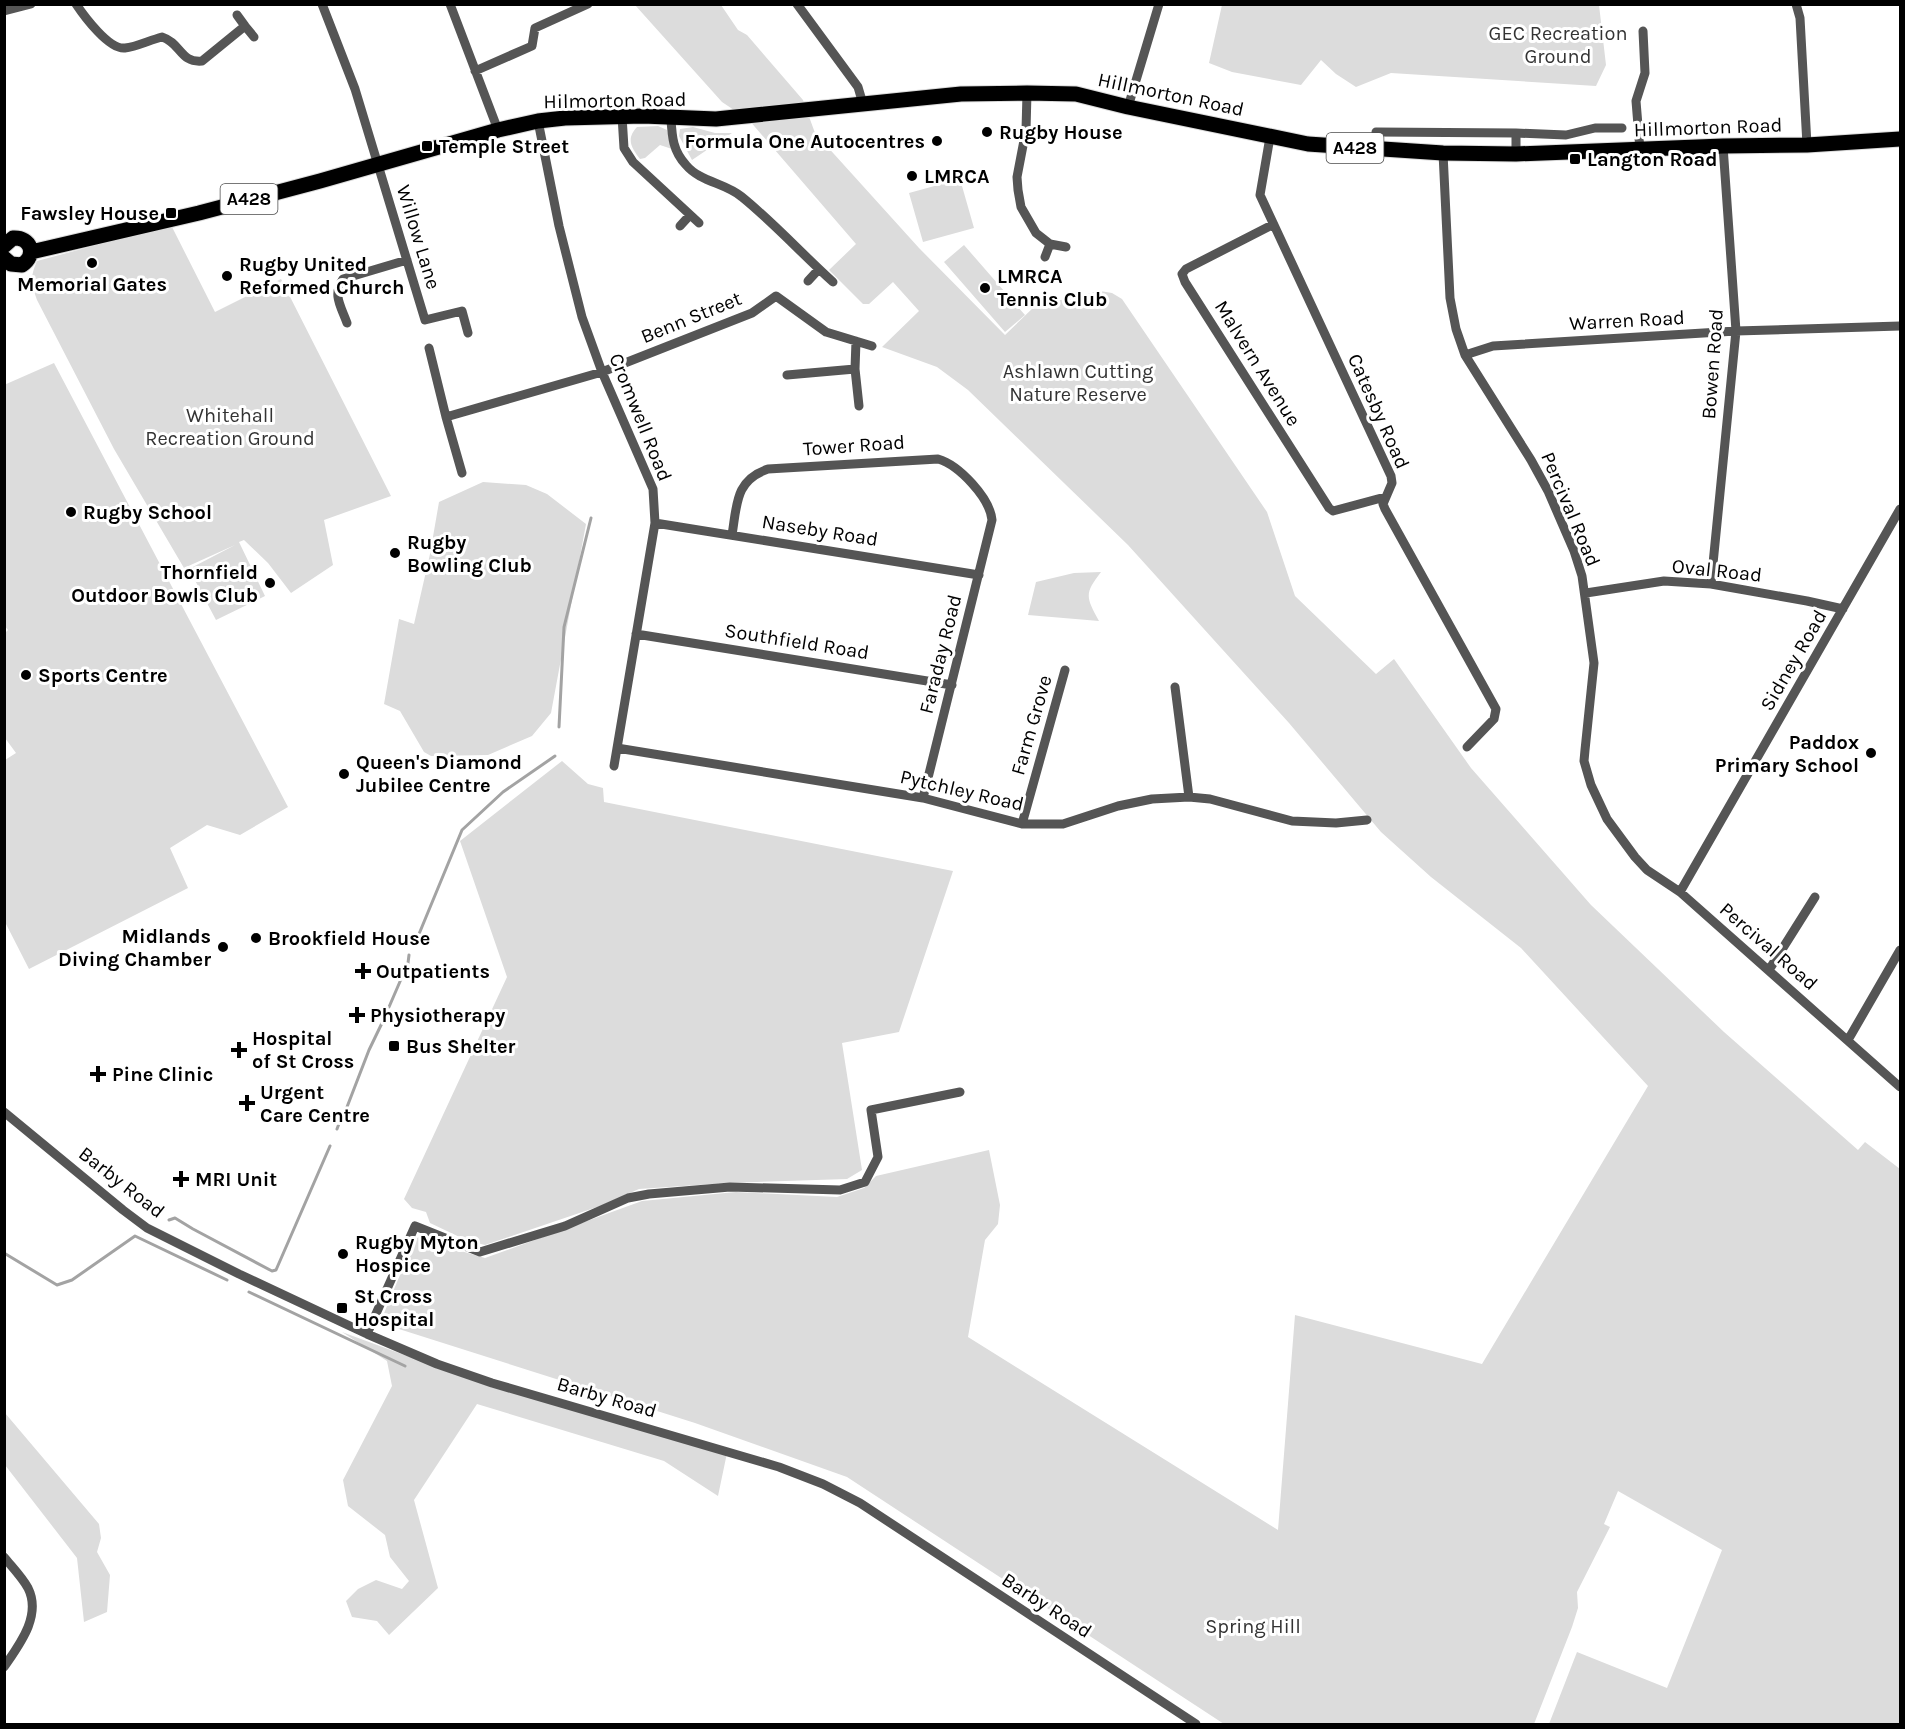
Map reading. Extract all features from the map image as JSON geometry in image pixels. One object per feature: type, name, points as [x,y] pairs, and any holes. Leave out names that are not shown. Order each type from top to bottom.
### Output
[{"type":"highway","name":"Hillmorton Road","points":[[734,118],[961,94],[1027,93],[1076,94],[1270,137],[1348,148],[1516,154],[1807,145],[1900,139]]},
{"type":"highway","name":"Hilmorton Road","points":[[498,130],[565,118],[622,116],[671,119],[734,118]]},
{"type":"highway","name":"A428","points":[[31,252],[199,213],[498,130]]},
{"type":"highway","points":[[4,246],[13,238],[22,238],[29,243],[31,252],[29,260],[22,265],[15,266],[5,259]]},
{"type":"street","points":[[4,11],[30,4]]},
{"type":"street","points":[[76,4],[108,42],[118,48],[162,37],[173,44],[186,59],[194,62],[202,61],[245,26]]},
{"type":"street","points":[[322,4],[355,89],[378,165]]},
{"type":"street","points":[[450,4],[498,130]]},
{"type":"street","points":[[475,71],[532,46],[536,28],[588,4]]},
{"type":"street","points":[[797,4],[858,87],[863,104]]},
{"type":"street","points":[[1128,107],[1159,4]]},
{"type":"street","points":[[1796,4],[1801,28],[1807,145]]},
{"type":"street","points":[[237,15],[254,37]]},
{"type":"street","points":[[1640,150],[1636,101],[1645,73],[1643,31]]},
{"type":"street","points":[[1027,93],[1026,130],[1018,171],[1018,190],[1025,216],[1036,233],[1050,244],[1066,247]]},
{"type":"street","points":[[622,116],[624,148],[633,162],[699,223]]},
{"type":"street","points":[[671,119],[672,138],[676,151],[687,167],[740,195],[812,268],[833,282]]},
{"type":"street","name":"Cromwell Road","points":[[537,122],[559,226],[582,317],[602,372],[653,489],[655,524],[614,766]]},
{"type":"street","name":"Hillmorton Road","points":[[1376,132],[1566,135],[1595,128],[1622,128]]},
{"type":"street","points":[[1516,133],[1516,154]]},
{"type":"street","name":"Catesby Road","points":[[1270,137],[1260,195],[1272,225],[1392,476],[1392,483],[1383,504],[1388,516],[1496,709],[1494,719],[1467,747]]},
{"type":"street","name":"Bowen Road","points":[[1711,584],[1736,331],[1723,146]]},
{"type":"street","name":"Percival Road","points":[[1443,153],[1450,298],[1456,329],[1465,355],[1523,445],[1548,491],[1574,551],[1586,593],[1594,663],[1584,761],[1591,785],[1607,819],[1647,870],[1680,892],[1900,1087]]},
{"type":"street","name":"Willow Lane","points":[[378,165],[425,320],[462,311],[468,333]]},
{"type":"street","points":[[680,226],[690,215]]},
{"type":"street","name":"Malvern Avenue","points":[[1272,225],[1186,269],[1182,274],[1185,282],[1329,508],[1333,511],[1385,496]]},
{"type":"street","points":[[1045,258],[1050,244]]},
{"type":"street","points":[[347,323],[337,295],[337,287],[343,279],[407,260]]},
{"type":"street","points":[[808,281],[812,268]]},
{"type":"street","name":"Benn Street","points":[[446,417],[515,399],[602,372],[752,313],[776,296],[826,332],[856,341]]},
{"type":"street","name":"Warren Road","points":[[1465,355],[1492,346],[1736,331],[1900,326]]},
{"type":"street","points":[[859,406],[855,369],[856,341],[872,346]]},
{"type":"street","points":[[429,348],[462,473]]},
{"type":"street","points":[[787,375],[855,369]]},
{"type":"street","name":"Tower Road","points":[[732,534],[739,493],[747,480],[755,473],[768,469],[916,459],[938,459],[954,466],[987,502],[992,520]]},
{"type":"street","name":"Sidney Road","points":[[1680,892],[1900,509]]},
{"type":"street","name":"Faraday Road","points":[[923,798],[992,520]]},
{"type":"street","name":"Naseby Road","points":[[655,524],[732,534],[979,574]]},
{"type":"street","name":"Oval Road","points":[[1586,593],[1664,582],[1711,584],[1843,609]]},
{"type":"street","name":"Southfield Road","points":[[636,634],[952,685]]},
{"type":"street","name":"Farm Grove","points":[[1022,824],[1065,670]]},
{"type":"street","points":[[1175,687],[1189,797]]},
{"type":"street","name":"Pytchley Road","points":[[617,748],[923,798],[1022,824],[1064,824],[1118,806],[1152,799],[1189,797],[1210,798],[1292,821],[1336,823],[1367,820]]},
{"type":"street","points":[[1769,970],[1815,897]]},
{"type":"street","points":[[1848,1040],[1900,950]]},
{"type":"street","points":[[367,1334],[415,1226],[480,1252],[565,1226],[628,1198],[649,1194],[730,1187],[840,1190],[865,1182],[878,1157],[871,1110],[960,1092]]},
{"type":"street","name":"Barby Road","points":[[4,1112],[147,1228],[367,1334],[437,1365],[492,1383],[779,1467],[823,1484],[860,1503],[1196,1725]]},
{"type":"street","points":[[4,1557],[27,1586],[32,1603],[28,1629],[4,1667]]},
{"type":"green space","points":[[635,5],[721,5],[738,30],[747,35],[803,100],[815,133],[919,248],[1005,335],[1035,306],[1100,291],[1112,293],[1122,299],[1267,512],[1295,596],[1376,674],[1394,659],[1471,768],[1591,905],[1724,1032],[1858,1150],[1865,1142],[1900,1169],[1900,1724],[1549,1724],[1577,1652],[1667,1688],[1722,1550],[1618,1491],[1604,1524],[1610,1527],[1577,1592],[1578,1608],[1572,1627],[1534,1724],[1224,1724],[847,1477],[695,1423],[380,1323],[412,1246],[417,1238],[423,1235],[485,1258],[642,1201],[736,1192],[837,1197],[864,1188],[876,1176],[989,1150],[1000,1205],[998,1224],[985,1240],[968,1337],[1278,1530],[1295,1315],[1482,1364],[1648,1086],[1521,948],[1431,877],[1381,832],[1289,723],[1128,545],[968,390],[937,367],[882,347],[919,311],[893,282],[869,304],[863,304],[829,270],[856,244],[749,120],[722,102]]},
{"type":"green space","name":"GEC Recreation Ground","points":[[1222,5],[1599,5],[1606,65],[1596,86],[1391,73],[1356,87],[1336,74],[1321,60],[1301,85],[1232,72],[1209,63]]},
{"type":"green space","points":[[658,126],[667,130],[672,149],[660,145],[645,158],[640,159],[631,143],[634,131],[637,127]]},
{"type":"green space","points":[[693,127],[715,133],[732,133],[692,160],[679,136],[680,129]]},
{"type":"green space","points":[[960,179],[974,228],[923,242],[909,193]]},
{"type":"green space","name":"Whitehall Recreation Ground","points":[[171,225],[215,312],[281,279],[391,496],[324,520],[333,565],[291,593],[268,563],[244,540],[239,542],[265,596],[216,620],[189,569],[235,545],[184,568],[114,449],[37,300],[32,276],[37,261]]},
{"type":"green space","name":"LMRCA Tennis Club","points":[[964,245],[1025,315],[1005,332],[944,262]]},
{"type":"green space","name":"Rugby School","points":[[54,363],[288,807],[240,835],[207,825],[170,848],[188,888],[29,969],[5,922],[5,760],[16,753],[5,738],[4,634],[8,630],[4,625],[4,385]]},
{"type":"green space","points":[[483,482],[526,485],[547,494],[586,524],[551,713],[532,736],[488,755],[431,756],[424,752],[400,711],[384,704],[399,619],[414,624],[439,502]]},
{"type":"green space","points":[[1101,572],[1089,591],[1089,601],[1099,621],[1028,615],[1036,582],[1074,573]]},
{"type":"green space","points":[[562,761],[588,784],[603,788],[604,802],[953,871],[899,1032],[842,1043],[862,1170],[847,1179],[639,1189],[600,1206],[485,1245],[468,1241],[430,1223],[426,1212],[412,1208],[404,1199],[507,977],[460,841]]},
{"type":"green space","points":[[342,1332],[483,1384],[727,1453],[718,1496],[664,1461],[477,1404],[414,1500],[438,1588],[389,1635],[377,1621],[352,1617],[346,1601],[358,1589],[376,1580],[402,1589],[409,1581],[390,1557],[385,1535],[348,1506],[343,1480],[392,1386],[387,1361]]},
{"type":"green space","points":[[5,1413],[99,1524],[101,1538],[97,1552],[110,1575],[107,1612],[84,1622],[77,1558],[5,1465]]},
{"type":"waterway","points":[[559,727],[564,627],[591,518]]},
{"type":"waterway","points":[[419,934],[462,830],[503,792],[555,756]]},
{"type":"waterway","points":[[389,1007],[408,963],[409,955]]},
{"type":"waterway","points":[[347,1107],[383,1021]]},
{"type":"waterway","points":[[337,1129],[340,1121]]},
{"type":"waterway","points":[[169,1220],[175,1218],[272,1271],[276,1270],[330,1146]]},
{"type":"waterway","points":[[4,1253],[57,1285],[72,1280],[135,1236],[227,1280]]},
{"type":"waterway","points":[[249,1292],[405,1366]]},
{"type":"place","name":"Rugby House","points":[[987,132]]},
{"type":"place","name":"Formula One Autocentres","points":[[937,141]]},
{"type":"place","name":"Temple Street","points":[[427,146]]},
{"type":"place","name":"Langton Road","points":[[1575,159]]},
{"type":"place","name":"LMRCA","points":[[912,176]]},
{"type":"place","name":"Fawsley House","points":[[171,213]]},
{"type":"place","name":"Memorial Gates","points":[[92,263]]},
{"type":"place","name":"Rugby United Reformed Church","points":[[227,276]]},
{"type":"place","name":"LMRCA Tennis Club","points":[[985,288]]},
{"type":"place","name":"Rugby School","points":[[71,512]]},
{"type":"place","name":"Rugby Bowling Club","points":[[395,553]]},
{"type":"place","name":"Thornfield Outdoor Bowls Club","points":[[270,583]]},
{"type":"place","name":"Sports Centre","points":[[26,675]]},
{"type":"place","name":"Paddox Primary School","points":[[1871,753]]},
{"type":"place","name":"Queen's Diamond Jubilee Centre","points":[[344,774]]},
{"type":"place","name":"Brookfield House","points":[[256,938]]},
{"type":"place","name":"Midlands Diving Chamber","points":[[223,947]]},
{"type":"place","name":"Outpatients","points":[[363,971]]},
{"type":"place","name":"Physiotherapy","points":[[357,1015]]},
{"type":"place","name":"Bus Shelter","points":[[394,1046]]},
{"type":"place","name":"Hospital of St Cross","points":[[239,1050]]},
{"type":"place","name":"Pine Clinic","points":[[98,1074]]},
{"type":"place","name":"Urgent Care Centre","points":[[247,1103]]},
{"type":"place","name":"MRI Unit","points":[[181,1179]]},
{"type":"place","name":"Rugby Myton Hospice","points":[[343,1254]]},
{"type":"place","name":"St Cross Hospital","points":[[342,1308]]},
{"type":"park label","name":"Ashlawn Cutting Nature Reserve","points":[[1078,382]]},
{"type":"park label","name":"Spring Hill","points":[[1253,1626]]}]
